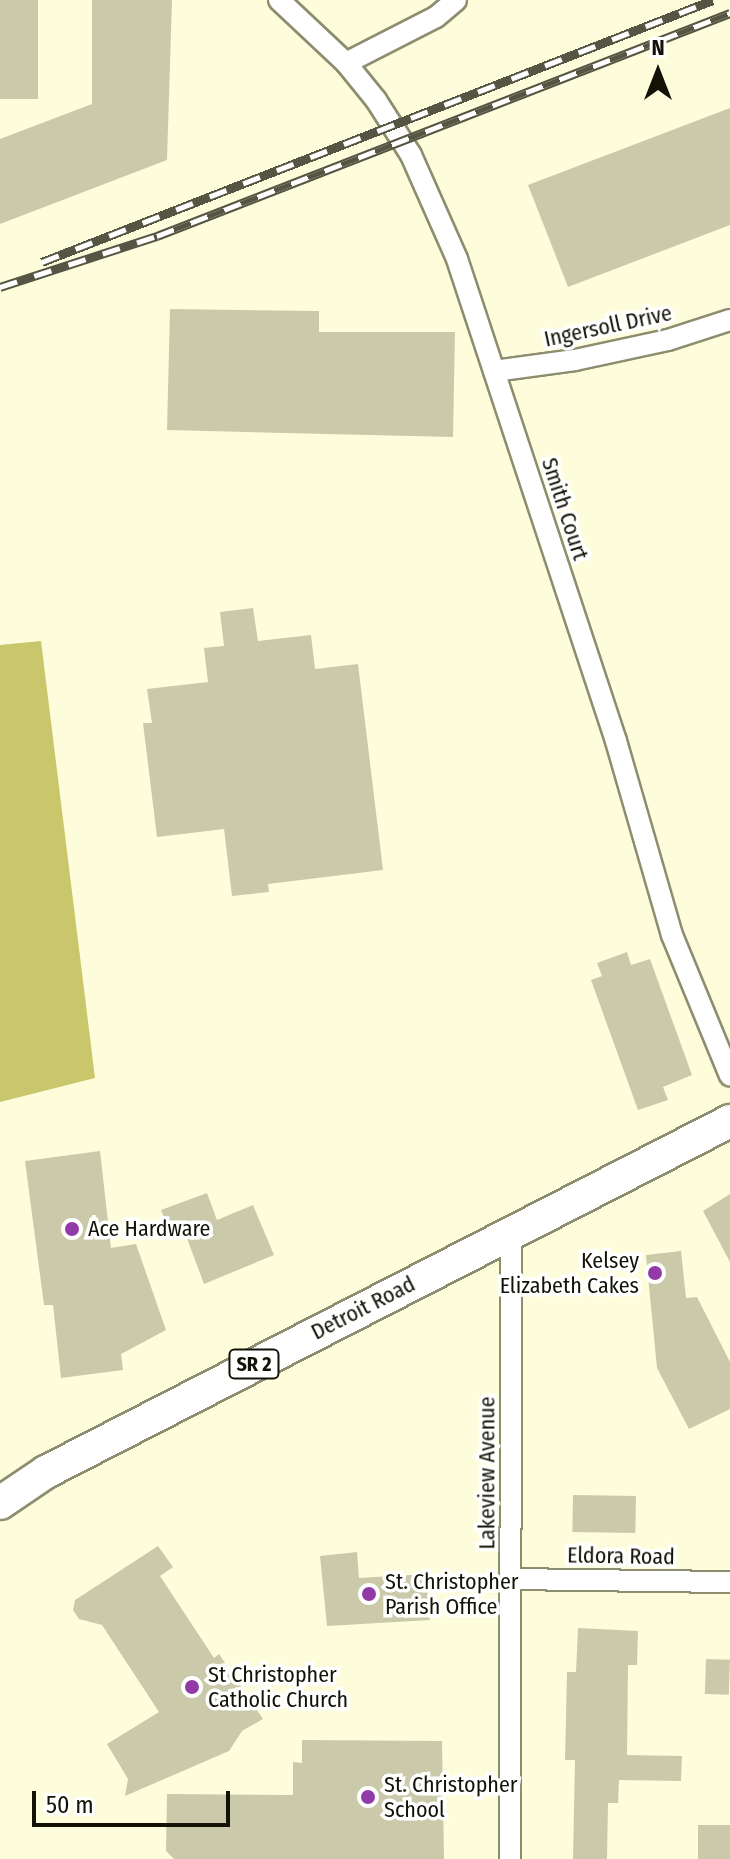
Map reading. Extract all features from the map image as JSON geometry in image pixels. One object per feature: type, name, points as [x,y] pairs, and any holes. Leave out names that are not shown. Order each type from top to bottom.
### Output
[{"type":"main road","name":"Detroit Road","points":[[0,1503],[26,1482],[730,1121]]},
{"type":"street","name":"Smith Court","points":[[279,0],[346,63],[376,100],[411,155],[457,259],[616,741],[672,935],[730,1076]]},
{"type":"street","points":[[346,63],[436,17],[456,0]]},
{"type":"street","name":"Ingersoll Drive","points":[[494,371],[575,360],[668,340],[730,320]]},
{"type":"street","name":"Lakeview Avenue","points":[[510,1859],[511,1231]]},
{"type":"street","name":"Eldora Road","points":[[511,1579],[730,1582]]},
{"type":"shaded area","points":[[41,641],[95,1078],[0,1102],[0,645]]},
{"type":"building","points":[[0,0],[38,0],[38,99],[0,99]]},
{"type":"building","points":[[92,0],[172,0],[167,160],[0,224],[0,139],[92,104]]},
{"type":"building","points":[[730,108],[730,225],[568,287],[528,185]]},
{"type":"building","points":[[170,309],[319,311],[319,332],[455,332],[453,437],[167,430]]},
{"type":"building","points":[[253,608],[258,641],[311,635],[315,669],[358,664],[383,870],[268,884],[269,892],[232,896],[224,829],[157,837],[143,723],[152,723],[147,689],[208,682],[204,648],[224,646],[220,612]]},
{"type":"building","points":[[627,952],[631,965],[650,959],[692,1075],[663,1087],[668,1100],[638,1110],[591,980],[602,976],[597,963]]},
{"type":"building","name":"Ace Hardware","points":[[100,1151],[111,1248],[136,1244],[166,1330],[121,1354],[123,1370],[61,1378],[53,1305],[44,1305],[25,1161]]},
{"type":"building","points":[[207,1193],[217,1220],[253,1205],[274,1255],[204,1284],[182,1225],[169,1231],[161,1210]]},
{"type":"building","points":[[730,1194],[730,1262],[703,1211]]},
{"type":"building","points":[[681,1251],[686,1298],[697,1297],[730,1362],[730,1409],[689,1429],[657,1368],[646,1255]]},
{"type":"building","points":[[573,1495],[636,1496],[635,1533],[572,1532]]},
{"type":"building","name":"St Christopher Catholic Church","points":[[158,1546],[173,1567],[160,1576],[214,1658],[219,1654],[263,1719],[242,1731],[229,1751],[125,1796],[128,1779],[107,1744],[159,1712],[102,1625],[79,1619],[73,1610],[75,1600]]},
{"type":"building","name":"St. Christopher Parish Office","points":[[357,1552],[359,1578],[426,1574],[430,1620],[327,1626],[320,1556]]},
{"type":"building","points":[[578,1628],[638,1631],[637,1665],[628,1665],[627,1755],[682,1756],[681,1781],[619,1780],[618,1803],[608,1803],[607,1859],[573,1859],[575,1760],[565,1760],[567,1672],[576,1672]]},
{"type":"building","points":[[706,1659],[730,1660],[729,1695],[705,1694]]},
{"type":"building","name":"St. Christopher School","points":[[302,1740],[442,1741],[444,1859],[174,1859],[166,1851],[167,1794],[293,1795],[293,1762],[302,1763]]},
{"type":"building","points":[[698,1825],[730,1825],[730,1859],[698,1859]]},
{"type":"railway","points":[[42,262],[713,0]]},
{"type":"railway","points":[[0,287],[157,236],[730,13]]},
{"type":"place","name":"Ace Hardware","points":[[72,1229]]},
{"type":"place","name":"Kelsey Elizabeth Cakes","points":[[655,1273]]},
{"type":"place","name":"St. Christopher Parish Office","points":[[369,1594]]},
{"type":"place","name":"St Christopher Catholic Church","points":[[192,1687]]},
{"type":"place","name":"St. Christopher School","points":[[368,1797]]}]
